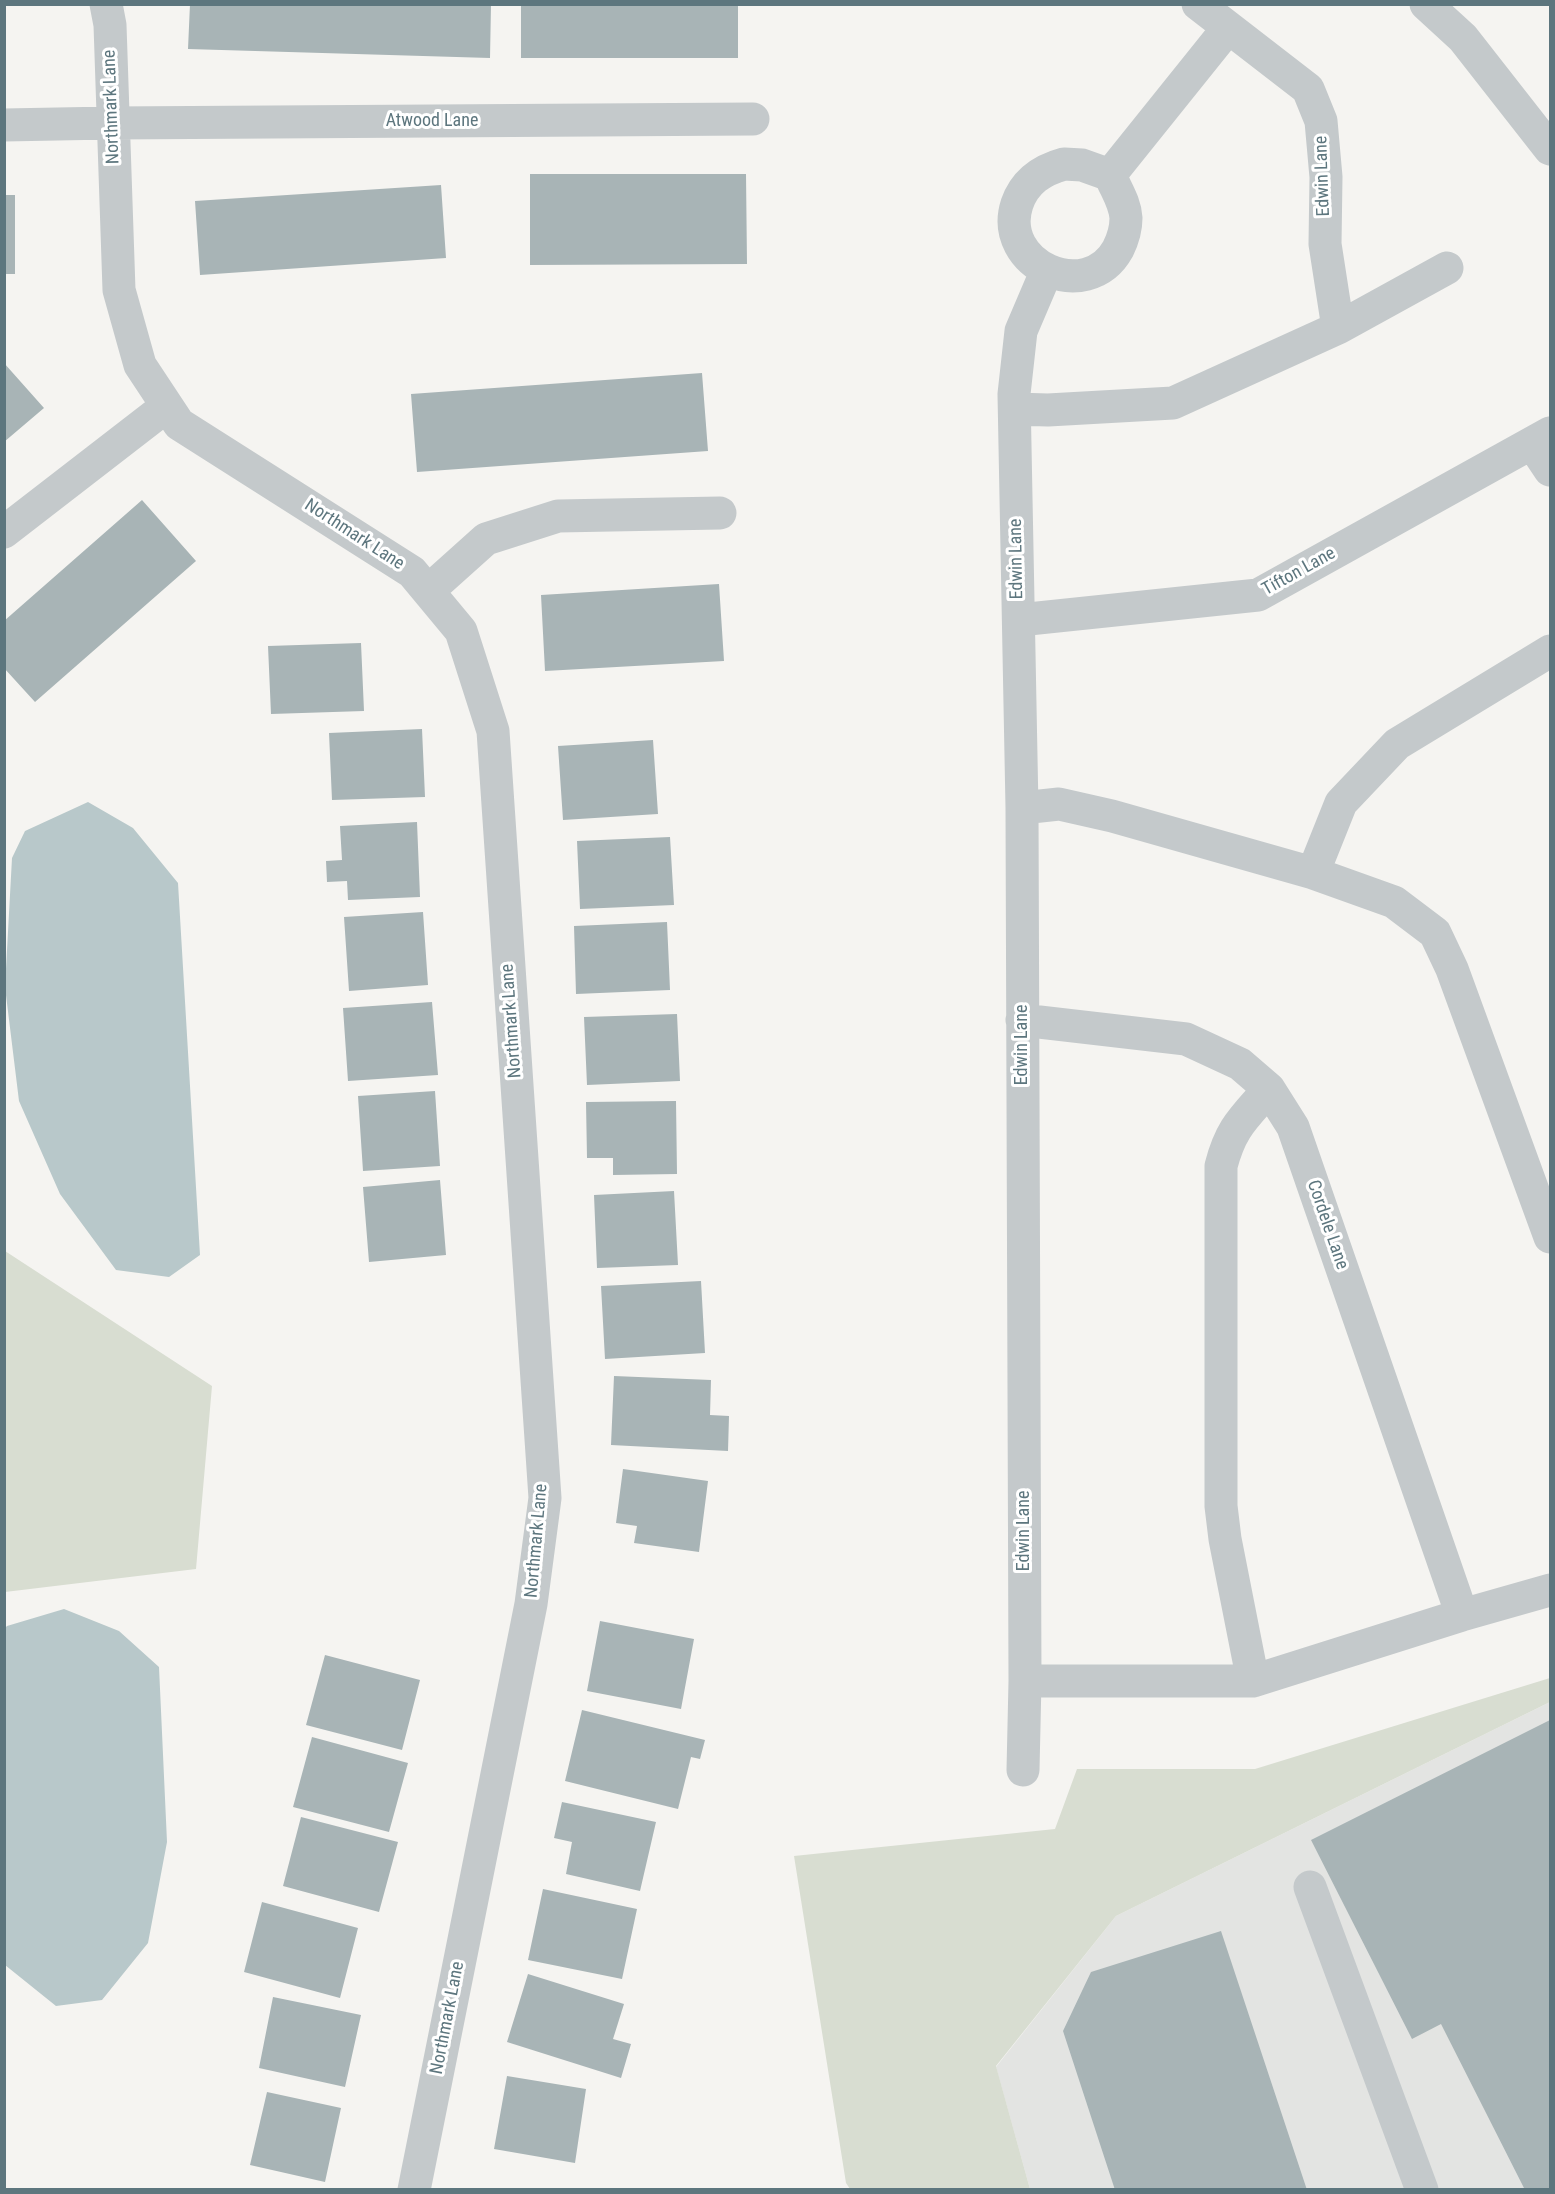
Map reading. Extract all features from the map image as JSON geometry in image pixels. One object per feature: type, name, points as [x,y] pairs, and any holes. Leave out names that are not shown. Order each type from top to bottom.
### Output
[{"type":"street","name":"Northmark Lane","points":[[106,4],[110,25],[111,123],[118,290],[140,365],[179,424],[412,572],[461,631],[493,731],[544,1498],[531,1604],[414,2190]]},
{"type":"street","name":"Edwin Lane","points":[[1198,4],[1308,89],[1322,121],[1326,177],[1325,244],[1338,328]]},
{"type":"street","points":[[1426,4],[1462,38],[1551,149]]},
{"type":"street","points":[[1110,176],[1228,28]]},
{"type":"street","name":"Atwood Lane","points":[[4,125],[753,119]]},
{"type":"street","points":[[1064,164],[1082,165],[1110,176],[1123,201],[1126,220],[1123,238],[1114,255],[1100,267],[1083,274],[1065,276],[1047,270],[1031,260],[1021,246],[1015,229],[1015,211],[1020,194],[1031,180],[1046,169],[1064,164]]},
{"type":"street","points":[[1015,409],[1048,410],[1173,403],[1338,328],[1447,268]]},
{"type":"street","name":"Edwin Lane","points":[[1023,1770],[1025,1681],[1022,808],[1014,394],[1021,331],[1047,270]]},
{"type":"street","points":[[4,532],[167,406]]},
{"type":"street","points":[[1541,438],[1551,470]]},
{"type":"street","name":"Tifton Lane","points":[[1018,620],[1257,595],[1541,438]]},
{"type":"street","points":[[428,591],[486,539],[558,516],[720,513]]},
{"type":"street","points":[[1313,873],[1341,803],[1397,744],[1551,651]]},
{"type":"street","points":[[1022,808],[1059,804],[1112,816],[1313,873],[1394,902],[1435,933],[1452,969],[1551,1237]]},
{"type":"street","name":"Cordele Lane","points":[[1022,1020],[1186,1039],[1240,1064],[1269,1089],[1293,1127],[1462,1615]]},
{"type":"street","points":[[1253,1681],[1225,1539],[1221,1506],[1221,1166],[1226,1146],[1236,1126],[1269,1089]]},
{"type":"street","points":[[1025,1681],[1253,1681],[1462,1615],[1551,1590]]},
{"type":"street","points":[[1310,1887],[1422,2190]]},
{"type":"shaded area","points":[[88,802],[133,828],[178,883],[200,1255],[169,1277],[116,1270],[60,1194],[19,1101],[5,987],[12,858],[25,831]]},
{"type":"shaded area","points":[[5,1251],[212,1386],[196,1569],[5,1592]]},
{"type":"shaded area","points":[[64,1609],[119,1631],[159,1667],[167,1842],[148,1943],[102,2000],[56,2006],[5,1965],[4,1629],[7,1626]]},
{"type":"shaded area","points":[[1550,1678],[1550,1702],[1116,1916],[996,2066],[1030,2189],[850,2189],[846,2183],[794,1856],[1055,1829],[1077,1769],[1255,1769]]},
{"type":"shaded area","points":[[1550,1702],[1550,2189],[1030,2189],[996,2067],[1116,1916]]},
{"type":"building","points":[[190,4],[491,4],[490,58],[188,49]]},
{"type":"building","points":[[521,4],[738,4],[738,58],[521,58]]},
{"type":"building","points":[[530,174],[746,174],[747,264],[530,265]]},
{"type":"building","points":[[441,185],[446,258],[200,275],[195,201]]},
{"type":"building","points":[[4,195],[15,195],[15,274],[4,274]]},
{"type":"building","points":[[4,363],[44,408],[4,442]]},
{"type":"building","points":[[702,373],[708,451],[417,472],[411,394]]},
{"type":"building","points":[[142,500],[196,561],[35,702],[4,668],[4,621]]},
{"type":"building","points":[[719,584],[724,661],[545,671],[541,595]]},
{"type":"building","points":[[361,643],[364,711],[271,714],[268,646]]},
{"type":"building","points":[[422,729],[425,797],[332,800],[329,733]]},
{"type":"building","points":[[653,740],[658,814],[563,820],[558,746]]},
{"type":"building","points":[[417,822],[420,897],[348,900],[347,881],[327,882],[326,861],[342,860],[340,826]]},
{"type":"building","points":[[670,837],[674,905],[580,909],[577,841]]},
{"type":"building","points":[[423,912],[428,985],[349,991],[344,917]]},
{"type":"building","points":[[667,922],[670,990],[576,994],[574,926]]},
{"type":"building","points":[[432,1002],[438,1075],[348,1081],[343,1008]]},
{"type":"building","points":[[677,1014],[680,1081],[587,1085],[584,1017]]},
{"type":"building","points":[[435,1091],[440,1166],[363,1171],[358,1096]]},
{"type":"building","points":[[676,1101],[677,1174],[613,1175],[613,1158],[587,1158],[586,1102]]},
{"type":"building","points":[[440,1180],[446,1255],[369,1262],[363,1187]]},
{"type":"building","points":[[674,1191],[678,1265],[597,1268],[594,1195]]},
{"type":"building","points":[[701,1281],[705,1353],[605,1359],[601,1286]]},
{"type":"building","points":[[614,1376],[711,1380],[710,1415],[729,1416],[728,1451],[611,1445]]},
{"type":"building","points":[[623,1469],[708,1481],[699,1552],[634,1543],[637,1526],[616,1523]]},
{"type":"building","points":[[600,1621],[694,1639],[681,1709],[587,1691]]},
{"type":"building","points":[[325,1655],[420,1680],[402,1750],[306,1725]]},
{"type":"building","points":[[582,1710],[705,1740],[700,1759],[691,1757],[678,1809],[565,1781]]},
{"type":"building","points":[[1550,1720],[1550,2190],[1525,2190],[1441,2024],[1412,2039],[1311,1840]]},
{"type":"building","points":[[312,1737],[408,1763],[389,1832],[293,1807]]},
{"type":"building","points":[[562,1802],[656,1822],[640,1891],[566,1874],[572,1842],[554,1838]]},
{"type":"building","points":[[301,1817],[398,1842],[379,1912],[283,1886]]},
{"type":"building","points":[[543,1889],[637,1909],[622,1979],[528,1960]]},
{"type":"building","points":[[262,1902],[358,1928],[340,1998],[244,1972]]},
{"type":"building","points":[[1221,1931],[1307,2190],[1115,2190],[1063,2031],[1091,1972]]},
{"type":"building","points":[[528,1974],[624,2004],[613,2039],[631,2044],[621,2078],[507,2042]]},
{"type":"building","points":[[273,1997],[361,2015],[345,2087],[259,2068]]},
{"type":"building","points":[[507,2076],[586,2089],[575,2163],[494,2149]]},
{"type":"building","points":[[267,2092],[341,2108],[325,2182],[250,2165]]}]
